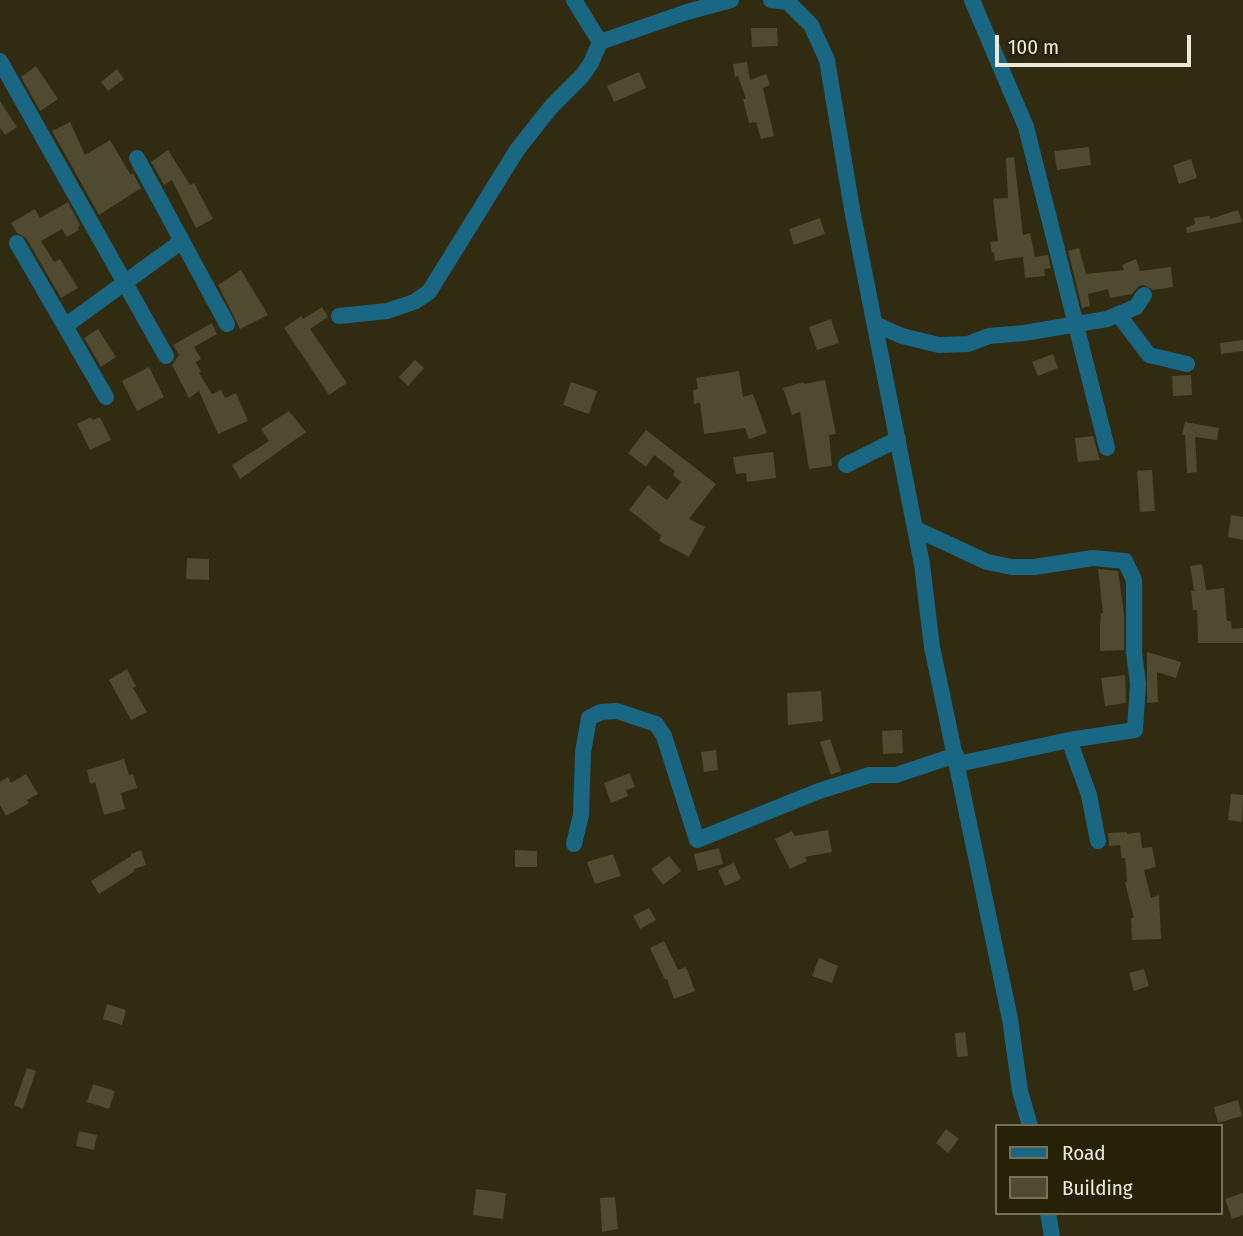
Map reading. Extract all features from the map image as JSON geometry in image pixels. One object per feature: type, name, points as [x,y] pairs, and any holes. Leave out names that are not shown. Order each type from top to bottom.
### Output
[{"type":"street","points":[[573,0],[600,42]]},
{"type":"street","points":[[340,316],[387,311],[414,302],[429,292],[517,150],[551,107],[582,76],[600,42],[731,0]]},
{"type":"street","points":[[771,0],[788,2],[811,25],[827,60],[853,215],[916,529],[932,647],[1010,1019],[1020,1091],[1029,1124]]},
{"type":"street","points":[[972,0],[1026,127],[1107,448]]},
{"type":"street","points":[[0,63],[166,356]]},
{"type":"street","points":[[137,158],[227,324]]},
{"type":"street","points":[[65,326],[182,241]]},
{"type":"street","points":[[17,243],[106,397]]},
{"type":"street","points":[[875,324],[902,336],[939,345],[968,344],[989,337],[1107,319],[1136,307],[1144,295]]},
{"type":"street","points":[[1118,314],[1149,355],[1187,364]]},
{"type":"street","points":[[846,465],[898,439]]},
{"type":"street","points":[[574,844],[581,815],[583,752],[589,718],[601,712],[617,711],[656,724],[670,756],[697,840],[819,790],[870,775],[896,775],[957,759],[1135,730],[1138,684],[1134,652],[1134,580],[1125,561],[1093,558],[1034,567],[1012,567],[987,562],[916,529]]},
{"type":"street","points":[[1069,740],[1089,795],[1098,841]]},
{"type":"street","points":[[1048,1215],[1052,1236]]},
{"type":"building","points":[[751,28],[777,28],[778,46],[752,47]]},
{"type":"building","points":[[747,62],[750,80],[766,74],[770,85],[763,88],[774,136],[761,139],[756,122],[749,123],[743,99],[746,99],[738,76],[735,77],[733,64]]},
{"type":"building","points":[[36,66],[58,99],[40,111],[21,77]]},
{"type":"building","points":[[117,69],[124,79],[108,91],[101,82]]},
{"type":"building","points":[[639,72],[646,88],[614,102],[607,86]]},
{"type":"building","points":[[0,101],[17,127],[5,135],[0,128]]},
{"type":"building","points":[[70,122],[85,155],[110,140],[141,188],[99,215],[52,131]]},
{"type":"building","points":[[1089,147],[1091,165],[1057,170],[1054,151]]},
{"type":"building","points":[[168,150],[190,185],[194,183],[213,219],[196,228],[172,180],[164,185],[151,162]]},
{"type":"building","points":[[1014,157],[1023,235],[1030,233],[1035,257],[1048,255],[1051,268],[1044,269],[1045,276],[1025,278],[1023,257],[995,261],[994,252],[992,253],[990,242],[998,241],[993,199],[1008,198],[1006,158]]},
{"type":"building","points":[[1191,159],[1197,178],[1179,184],[1173,165]]},
{"type":"building","points":[[68,202],[80,225],[79,230],[67,237],[62,229],[41,241],[54,262],[60,259],[78,288],[61,298],[26,238],[17,233],[11,223],[35,209],[40,218]]},
{"type":"building","points":[[1238,210],[1242,222],[1187,233],[1186,228],[1195,224],[1194,218],[1210,216],[1210,219]]},
{"type":"building","points":[[820,218],[825,234],[794,245],[789,229]]},
{"type":"building","points":[[1079,248],[1086,274],[1124,270],[1122,265],[1136,259],[1140,271],[1171,267],[1173,287],[1153,290],[1144,285],[1139,286],[1132,294],[1110,298],[1108,289],[1088,294],[1090,306],[1082,308],[1068,251]]},
{"type":"building","points":[[241,270],[268,315],[240,329],[218,285]]},
{"type":"building","points":[[322,307],[328,317],[310,329],[347,383],[329,395],[284,328],[301,316],[303,319]]},
{"type":"building","points":[[831,319],[839,343],[817,350],[809,327]]},
{"type":"building","points":[[212,323],[217,334],[194,347],[201,359],[196,362],[201,372],[199,373],[212,394],[221,390],[225,398],[236,393],[248,421],[218,434],[199,391],[189,398],[172,365],[179,355],[173,345]]},
{"type":"building","points":[[98,329],[116,357],[101,367],[84,338]]},
{"type":"building","points":[[1243,340],[1243,351],[1221,354],[1220,343]]},
{"type":"building","points":[[1053,354],[1058,368],[1038,376],[1032,362]]},
{"type":"building","points":[[415,360],[424,368],[408,386],[399,377]]},
{"type":"building","points":[[149,367],[164,397],[137,411],[122,381]]},
{"type":"building","points":[[739,371],[743,397],[753,394],[767,433],[749,439],[745,428],[704,434],[700,403],[694,404],[693,390],[698,389],[696,378]]},
{"type":"building","points":[[1191,375],[1192,395],[1173,396],[1172,376]]},
{"type":"building","points":[[825,380],[836,434],[829,435],[832,466],[809,469],[800,412],[792,415],[783,388]]},
{"type":"building","points":[[571,382],[597,391],[589,414],[563,405]]},
{"type":"building","points":[[289,411],[306,432],[240,479],[232,465],[269,441],[261,429]]},
{"type":"building","points":[[91,417],[93,420],[100,417],[111,440],[90,450],[77,424]]},
{"type":"building","points":[[1185,422],[1219,428],[1217,440],[1195,437],[1197,472],[1187,473],[1185,435],[1182,435]]},
{"type":"building","points":[[646,430],[716,484],[689,519],[705,527],[689,557],[659,541],[661,535],[629,510],[648,485],[667,500],[681,482],[673,475],[675,471],[654,455],[646,467],[628,453]]},
{"type":"building","points":[[1093,436],[1100,460],[1078,462],[1075,438]]},
{"type":"building","points":[[773,452],[776,478],[747,482],[746,473],[736,474],[733,457]]},
{"type":"building","points":[[1152,470],[1155,511],[1140,512],[1137,471]]},
{"type":"building","points":[[1231,515],[1243,517],[1243,540],[1228,537]]},
{"type":"building","points":[[187,558],[209,559],[209,580],[186,579]]},
{"type":"building","points":[[1202,564],[1206,590],[1224,588],[1227,621],[1231,621],[1232,629],[1243,628],[1243,643],[1198,643],[1197,610],[1193,610],[1191,591],[1194,591],[1190,566]]},
{"type":"building","points":[[1098,569],[1118,571],[1124,613],[1124,650],[1100,651],[1103,613]]},
{"type":"building","points":[[1147,652],[1181,662],[1176,678],[1157,672],[1158,702],[1147,703]]},
{"type":"building","points":[[127,669],[136,686],[133,688],[147,712],[131,720],[109,680]]},
{"type":"building","points":[[1125,675],[1126,703],[1105,706],[1101,678]]},
{"type":"building","points":[[821,691],[823,721],[788,725],[787,693]]},
{"type":"building","points":[[902,730],[903,753],[883,754],[882,731]]},
{"type":"building","points":[[830,739],[841,771],[831,775],[820,742]]},
{"type":"building","points":[[716,750],[718,770],[704,772],[701,752]]},
{"type":"building","points":[[124,759],[137,788],[121,793],[125,809],[104,815],[95,782],[90,784],[87,770]]},
{"type":"building","points":[[630,773],[635,787],[626,790],[628,796],[611,803],[604,783]]},
{"type":"building","points":[[26,774],[38,794],[27,800],[29,803],[6,816],[0,805],[0,782],[8,777],[11,783]]},
{"type":"building","points":[[1231,794],[1243,795],[1242,822],[1228,820]]},
{"type":"building","points":[[828,830],[832,852],[805,857],[807,861],[790,869],[775,839],[792,831],[795,836]]},
{"type":"building","points":[[1140,832],[1142,848],[1152,847],[1156,867],[1144,870],[1151,898],[1159,895],[1161,939],[1132,940],[1131,918],[1134,918],[1125,882],[1125,858],[1122,858],[1120,845],[1109,846],[1108,833]]},
{"type":"building","points":[[719,848],[723,864],[698,871],[694,854]]},
{"type":"building","points":[[141,850],[146,865],[134,869],[135,871],[99,894],[91,881]]},
{"type":"building","points":[[515,850],[537,851],[537,867],[515,867]]},
{"type":"building","points":[[613,854],[621,876],[595,884],[587,862]]},
{"type":"building","points":[[669,856],[681,871],[663,885],[651,869]]},
{"type":"building","points":[[734,863],[741,879],[725,886],[718,870]]},
{"type":"building","points":[[649,908],[656,920],[640,929],[633,916]]},
{"type":"building","points":[[664,941],[678,970],[686,967],[695,991],[674,999],[667,979],[665,980],[650,948]]},
{"type":"building","points":[[819,958],[838,966],[832,983],[812,976]]},
{"type":"building","points":[[1144,969],[1149,986],[1134,991],[1129,973]]},
{"type":"building","points":[[107,1004],[126,1010],[122,1025],[103,1019]]},
{"type":"building","points":[[965,1032],[968,1056],[957,1057],[955,1033]]},
{"type":"building","points":[[27,1068],[36,1071],[23,1109],[14,1105]]},
{"type":"building","points":[[93,1084],[115,1091],[109,1109],[87,1102]]},
{"type":"building","points":[[1238,1100],[1242,1116],[1218,1123],[1214,1107]]},
{"type":"building","points":[[946,1129],[959,1139],[948,1153],[936,1143]]},
{"type":"building","points":[[79,1131],[97,1135],[94,1150],[76,1146]]},
{"type":"building","points":[[476,1189],[506,1193],[503,1219],[473,1215]]},
{"type":"building","points":[[1243,1193],[1243,1215],[1232,1219],[1225,1199]]},
{"type":"building","points":[[615,1197],[618,1229],[602,1232],[600,1198]]}]
